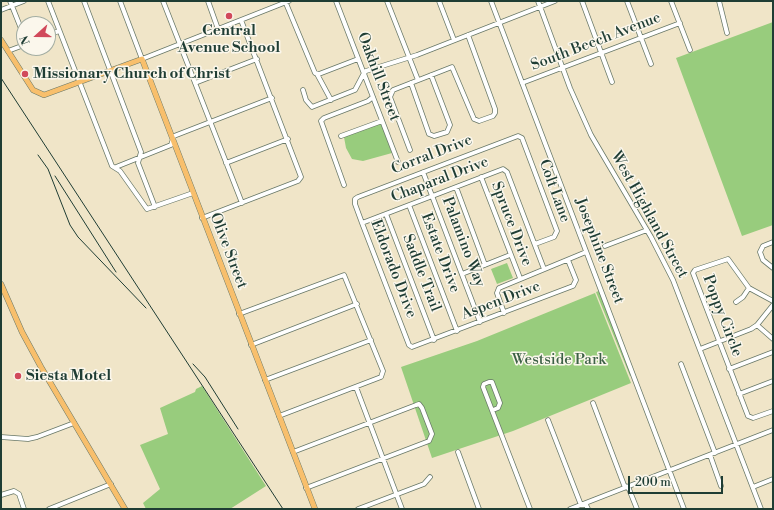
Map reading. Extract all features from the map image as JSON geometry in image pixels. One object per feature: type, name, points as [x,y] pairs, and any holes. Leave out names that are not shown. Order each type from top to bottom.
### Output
[{"type":"main road","points":[[1,40],[33,90],[40,94],[53,93],[142,59]]},
{"type":"main road","name":"Olive Street","points":[[142,59],[315,509]]},
{"type":"main road","points":[[1,284],[32,350],[125,509]]},
{"type":"street","points":[[10,1],[16,16]]},
{"type":"street","points":[[1,10],[24,1]]},
{"type":"street","points":[[48,1],[110,164],[113,167],[116,167],[147,209],[193,193]]},
{"type":"street","points":[[84,1],[141,152],[138,163],[155,207]]},
{"type":"street","name":"Olive Street","points":[[120,1],[142,59]]},
{"type":"street","points":[[164,1],[242,203]]},
{"type":"street","points":[[208,1],[218,29]]},
{"type":"street","name":"Oakhill Street","points":[[336,1],[398,162]]},
{"type":"street","points":[[387,1],[418,80]]},
{"type":"street","points":[[439,1],[454,40]]},
{"type":"street","name":"Josephine Street","points":[[491,1],[498,23],[684,509]]},
{"type":"street","name":"West Highland Street","points":[[538,1],[590,135],[647,230],[673,280],[761,509]]},
{"type":"street","points":[[303,90],[306,100],[312,108],[357,89],[364,73],[409,58],[555,1]]},
{"type":"street","points":[[582,1],[612,82]]},
{"type":"street","points":[[627,1],[651,64]]},
{"type":"street","points":[[671,1],[690,50]]},
{"type":"street","points":[[719,1],[727,33]]},
{"type":"street","points":[[142,59],[287,2],[312,71],[317,74],[331,100]]},
{"type":"street","points":[[202,218],[300,180],[301,175],[241,20]]},
{"type":"street","name":"South Beech Avenue","points":[[522,83],[680,23]]},
{"type":"street","points":[[410,150],[390,95],[392,91],[452,67],[473,117],[476,120],[486,118],[494,114],[496,109],[468,35]]},
{"type":"street","points":[[8,51],[16,48]]},
{"type":"street","points":[[195,83],[257,59]]},
{"type":"street","points":[[317,74],[358,59]]},
{"type":"street","points":[[411,83],[429,134],[434,136],[447,132],[450,125],[431,75]]},
{"type":"street","points":[[344,185],[321,121],[324,118],[368,101],[373,97]]},
{"type":"street","points":[[116,167],[171,145],[174,136],[272,98]]},
{"type":"street","points":[[342,136],[382,121]]},
{"type":"street","name":"Corral Drive","points":[[355,200],[358,197],[519,136]]},
{"type":"street","name":"Colt Lane","points":[[519,136],[522,138],[557,231],[554,237],[535,244]]},
{"type":"street","points":[[226,163],[288,139]]},
{"type":"street","name":"Chaparal Drive","points":[[362,223],[500,169],[504,169],[507,172],[535,244]]},
{"type":"street","name":"Palamino Way","points":[[423,172],[480,322]]},
{"type":"street","name":"Spruce Drive","points":[[481,177],[520,278]]},
{"type":"street","points":[[456,187],[485,265]]},
{"type":"street","name":"Eldorado Drive","points":[[355,200],[362,223],[411,347]]},
{"type":"street","name":"Estate Drive","points":[[409,205],[457,331]]},
{"type":"street","name":"Saddle Trail","points":[[386,214],[434,340]]},
{"type":"street","points":[[605,246],[647,230]]},
{"type":"street","points":[[773,242],[763,246],[760,252],[763,260],[773,268]]},
{"type":"street","points":[[535,244],[544,269]]},
{"type":"street","points":[[504,313],[497,294],[497,289],[520,278],[586,252]]},
{"type":"street","points":[[462,274],[510,255]]},
{"type":"street","name":"Poppy Circle","points":[[773,301],[749,288],[736,272],[731,261],[728,259],[694,271],[694,276],[729,369],[749,417],[754,418],[773,411]]},
{"type":"street","name":"Aspen Drive","points":[[411,347],[434,340],[574,285],[576,280],[568,260]]},
{"type":"street","points":[[239,314],[341,275],[346,276],[357,304],[383,371],[382,375],[356,387],[279,416]]},
{"type":"street","points":[[736,302],[749,288]]},
{"type":"street","points":[[251,345],[357,304]]},
{"type":"street","points":[[700,349],[757,325],[773,305]]},
{"type":"street","name":"Poppy Circle","points":[[757,325],[773,339]]},
{"type":"street","points":[[265,380],[371,340]]},
{"type":"street","points":[[729,369],[773,352]]},
{"type":"street","points":[[681,364],[715,453]]},
{"type":"street","points":[[493,410],[498,408],[500,403],[492,382],[489,382],[483,385],[483,387],[530,509]]},
{"type":"street","points":[[739,394],[773,382]]},
{"type":"street","points":[[356,387],[402,509]]},
{"type":"street","points":[[593,402],[624,485],[629,489],[637,509]]},
{"type":"street","points":[[292,452],[411,406],[419,404],[422,408],[432,434],[429,440],[306,488]]},
{"type":"street","points":[[548,420],[581,505]]},
{"type":"street","points":[[1,437],[28,439],[74,423]]},
{"type":"street","points":[[570,509],[773,430]]},
{"type":"street","points":[[458,452],[479,509]]},
{"type":"street","points":[[710,455],[721,486]]},
{"type":"street","points":[[358,509],[424,484],[430,477]]},
{"type":"street","points":[[753,487],[773,479]]},
{"type":"street","points":[[49,509],[110,484]]},
{"type":"street","points":[[1,495],[15,491],[19,494],[24,509]]},
{"type":"street","points":[[581,505],[586,505],[588,509]]},
{"type":"green space","points":[[773,22],[773,225],[742,236],[676,58]]},
{"type":"green space","points":[[381,123],[392,153],[363,161],[352,159],[346,148],[344,137]]},
{"type":"green space","points":[[507,263],[513,278],[497,284],[491,269]]},
{"type":"green space","points":[[599,291],[631,375],[630,376],[596,292]]},
{"type":"green space","name":"Westside Park","points":[[595,293],[631,383],[513,431],[432,458],[401,367],[477,341]]},
{"type":"green space","points":[[202,386],[266,486],[230,509],[146,509],[143,503],[160,489],[140,445],[168,434],[160,408],[195,392],[196,389]]},
{"type":"railway","points":[[1,78],[283,509]]},
{"type":"railway","points":[[38,155],[48,169],[70,225],[78,237],[146,308]]},
{"type":"railway","points":[[55,176],[116,272]]},
{"type":"railway","points":[[193,364],[205,377],[238,429]]},
{"type":"place","name":"Central Avenue School","points":[[229,16]]},
{"type":"place","name":"Missionary Church of Christ","points":[[25,74]]},
{"type":"place","name":"Siesta Motel","points":[[18,376]]}]
